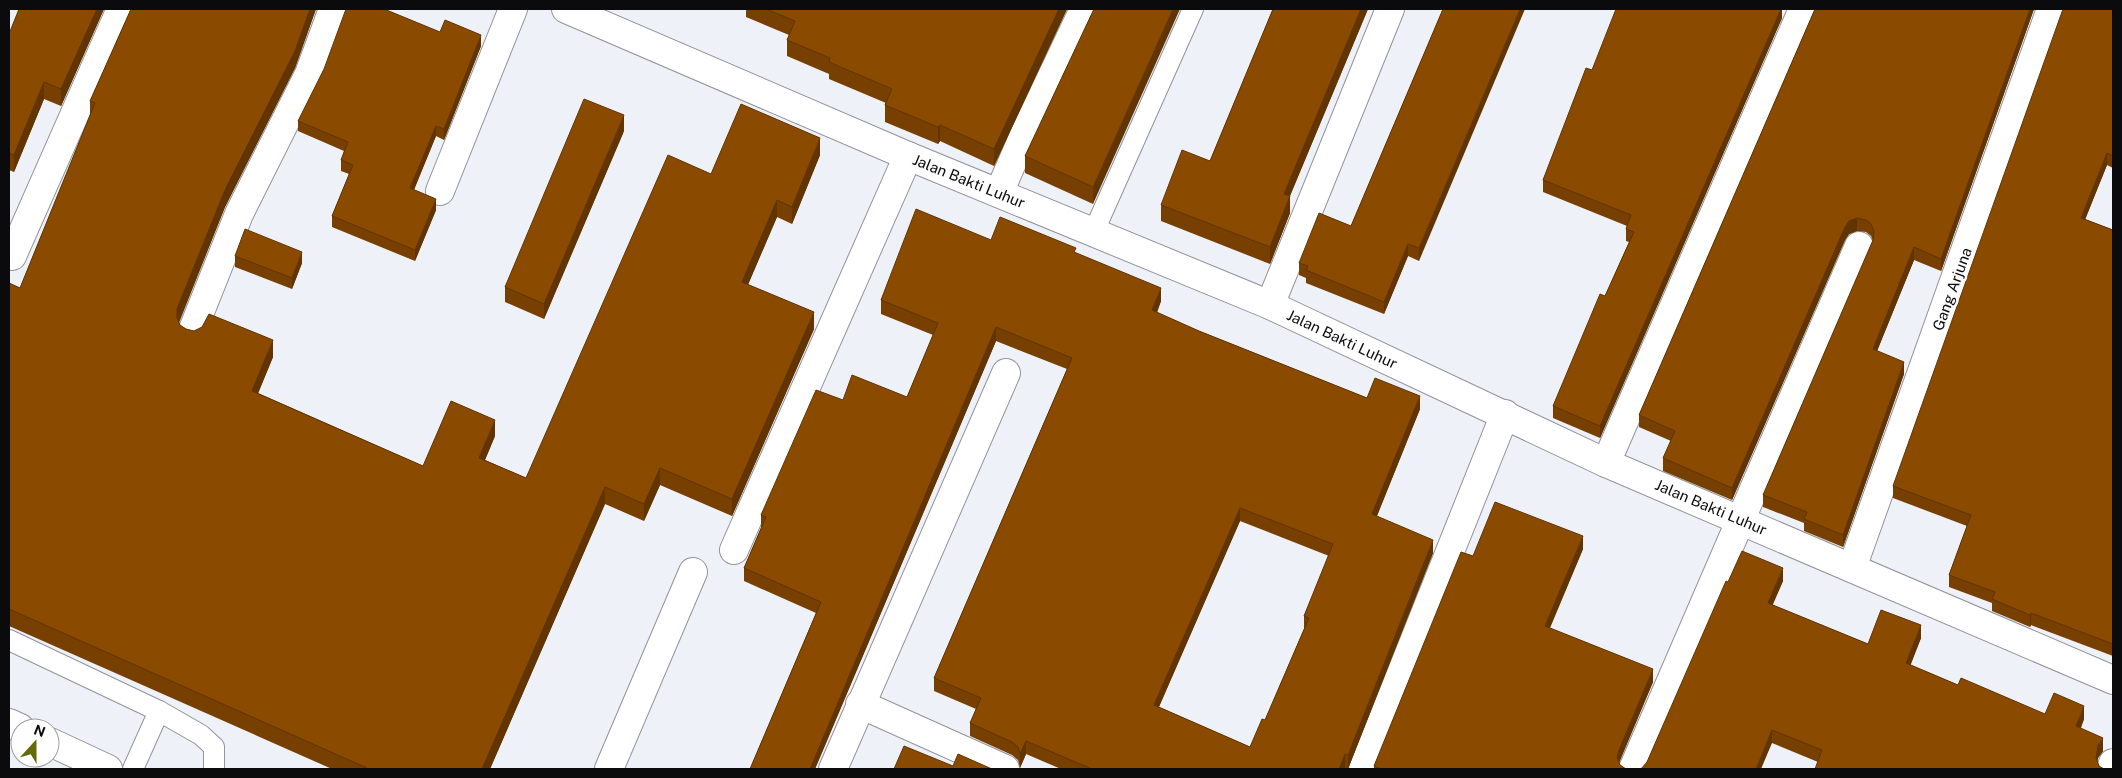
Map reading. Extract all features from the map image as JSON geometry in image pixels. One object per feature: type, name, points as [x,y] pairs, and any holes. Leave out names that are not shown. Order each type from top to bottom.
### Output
[{"type":"street","points":[[12,256],[121,9]]},
{"type":"street","points":[[192,332],[239,214],[309,74],[333,9]]},
{"type":"street","points":[[440,191],[513,9]]},
{"type":"street","name":"Jalan Bakti Luhur","points":[[566,9],[908,156],[1270,305],[1606,462],[2113,680]]},
{"type":"street","points":[[999,193],[1024,134],[1084,9]]},
{"type":"street","points":[[1270,305],[1390,9]]},
{"type":"street","points":[[1606,462],[1803,9]]},
{"type":"street","name":"Gang Arjuna","points":[[1852,568],[2051,9]]},
{"type":"street","points":[[734,550],[908,156]]},
{"type":"street","points":[[1633,769],[1859,246]]},
{"type":"street","points":[[833,769],[1006,373]]},
{"type":"street","points":[[1363,769],[1505,414]]},
{"type":"street","points":[[609,769],[693,572]]},
{"type":"street","points":[[860,704],[1005,769]]},
{"type":"street","points":[[60,747],[108,769]]},
{"type":"street","points":[[2111,769],[2113,763]]},
{"type":"lane","points":[[1094,231],[1193,9]]},
{"type":"lane","points":[[9,640],[158,711],[201,735],[214,747],[214,769]]},
{"type":"lane","points":[[133,769],[158,711]]},
{"type":"building","points":[[19,9],[97,9],[61,89],[44,82],[14,155],[9,153],[9,34]]},
{"type":"building","points":[[131,9],[310,9],[295,51],[225,190],[177,309],[177,318],[180,325],[194,331],[202,327],[209,314],[273,340],[252,391],[423,466],[451,401],[495,420],[479,458],[526,478],[668,155],[711,174],[741,104],[820,138],[792,207],[777,200],[742,282],[814,312],[732,499],[660,468],[644,504],[605,487],[482,769],[367,769],[9,609],[9,283],[20,288],[95,103],[90,101]]},
{"type":"building","points":[[346,9],[384,9],[440,32],[445,20],[481,35],[444,129],[436,126],[410,188],[436,199],[415,250],[332,216],[353,165],[341,160],[348,142],[298,121],[324,69]]},
{"type":"building","points":[[766,9],[1059,9],[994,149],[940,125],[938,127],[885,105],[892,89],[829,62],[830,58],[787,40],[795,21]]},
{"type":"building","points":[[1094,9],[1173,9],[1093,187],[1025,156]]},
{"type":"building","points":[[1273,9],[1361,9],[1284,194],[1290,196],[1270,247],[1161,205],[1182,150],[1210,161]]},
{"type":"building","points":[[1443,9],[1520,9],[1419,248],[1408,244],[1384,302],[1306,270],[1308,266],[1299,263],[1319,213],[1351,226]]},
{"type":"building","points":[[1616,9],[1781,9],[1600,426],[1553,406],[1600,294],[1605,296],[1634,232],[1626,229],[1631,215],[1543,180],[1586,68],[1592,70]]},
{"type":"building","points":[[1815,9],[2030,9],[1941,259],[1914,247],[1873,349],[1904,362],[1843,535],[1804,519],[1807,512],[1763,495],[1873,240],[1874,231],[1871,224],[1866,220],[1857,218],[1849,221],[1845,227],[1732,488],[1663,458],[1675,431],[1639,415]]},
{"type":"building","points":[[2063,9],[2113,9],[2113,156],[2107,153],[2081,218],[2113,230],[2113,644],[2031,613],[2030,615],[1992,599],[1995,592],[1949,575],[1971,515],[1893,486]]},
{"type":"building","points":[[584,99],[624,115],[544,304],[505,287]]},
{"type":"building","points":[[916,209],[991,240],[1000,217],[1076,248],[1074,252],[1161,288],[1152,310],[1199,331],[1367,398],[1375,378],[1420,396],[1372,514],[1433,540],[1348,755],[1345,754],[1339,769],[1092,769],[1026,741],[1020,754],[1018,747],[1012,742],[970,723],[981,698],[934,678],[1072,358],[996,327],[810,769],[750,769],[821,602],[744,568],[766,517],[761,515],[816,390],[843,400],[852,375],[907,397],[938,323],[881,300]],"holes":[[[1240,508],[1333,544],[1304,616],[1309,618],[1265,720],[1262,719],[1250,747],[1154,705]]]},
{"type":"building","points":[[245,229],[302,252],[292,278],[235,256]]},
{"type":"building","points":[[1495,502],[1583,536],[1545,626],[1653,669],[1617,757],[1620,765],[1626,769],[1381,769],[1374,766],[1461,552],[1473,556]]},
{"type":"building","points":[[1742,551],[1783,568],[1768,603],[1868,644],[1881,610],[1921,625],[1906,663],[1958,685],[1961,678],[2045,714],[2054,693],[2084,706],[2076,726],[2103,738],[2098,745],[2096,758],[2099,766],[2104,769],[1815,769],[1822,750],[1772,730],[1756,769],[1640,769],[1647,762],[1726,581],[1728,582]]},
{"type":"building","points":[[904,746],[953,766],[958,754],[992,769],[894,769]]}]
